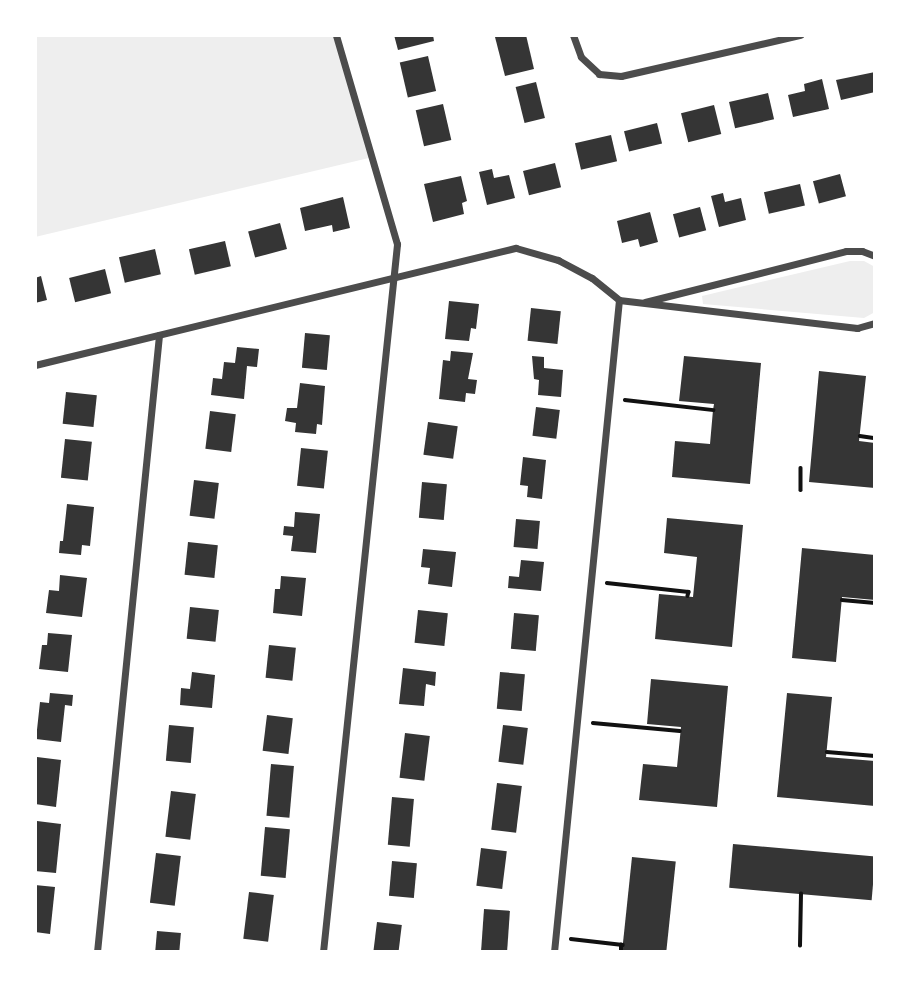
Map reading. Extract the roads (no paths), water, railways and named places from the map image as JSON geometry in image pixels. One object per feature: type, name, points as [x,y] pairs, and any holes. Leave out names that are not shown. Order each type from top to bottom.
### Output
[{"type":"street","points":[[323,952],[397,244],[336,35]]},
{"type":"street","points":[[573,35],[580,57],[599,74],[621,76],[800,35]]},
{"type":"street","points":[[35,365],[516,248],[558,260],[592,278],[620,300],[857,328],[875,323]]},
{"type":"street","points":[[641,303],[846,251],[862,251],[875,256]]},
{"type":"street","points":[[554,952],[620,300]]},
{"type":"street","points":[[97,952],[159,335]]}]
